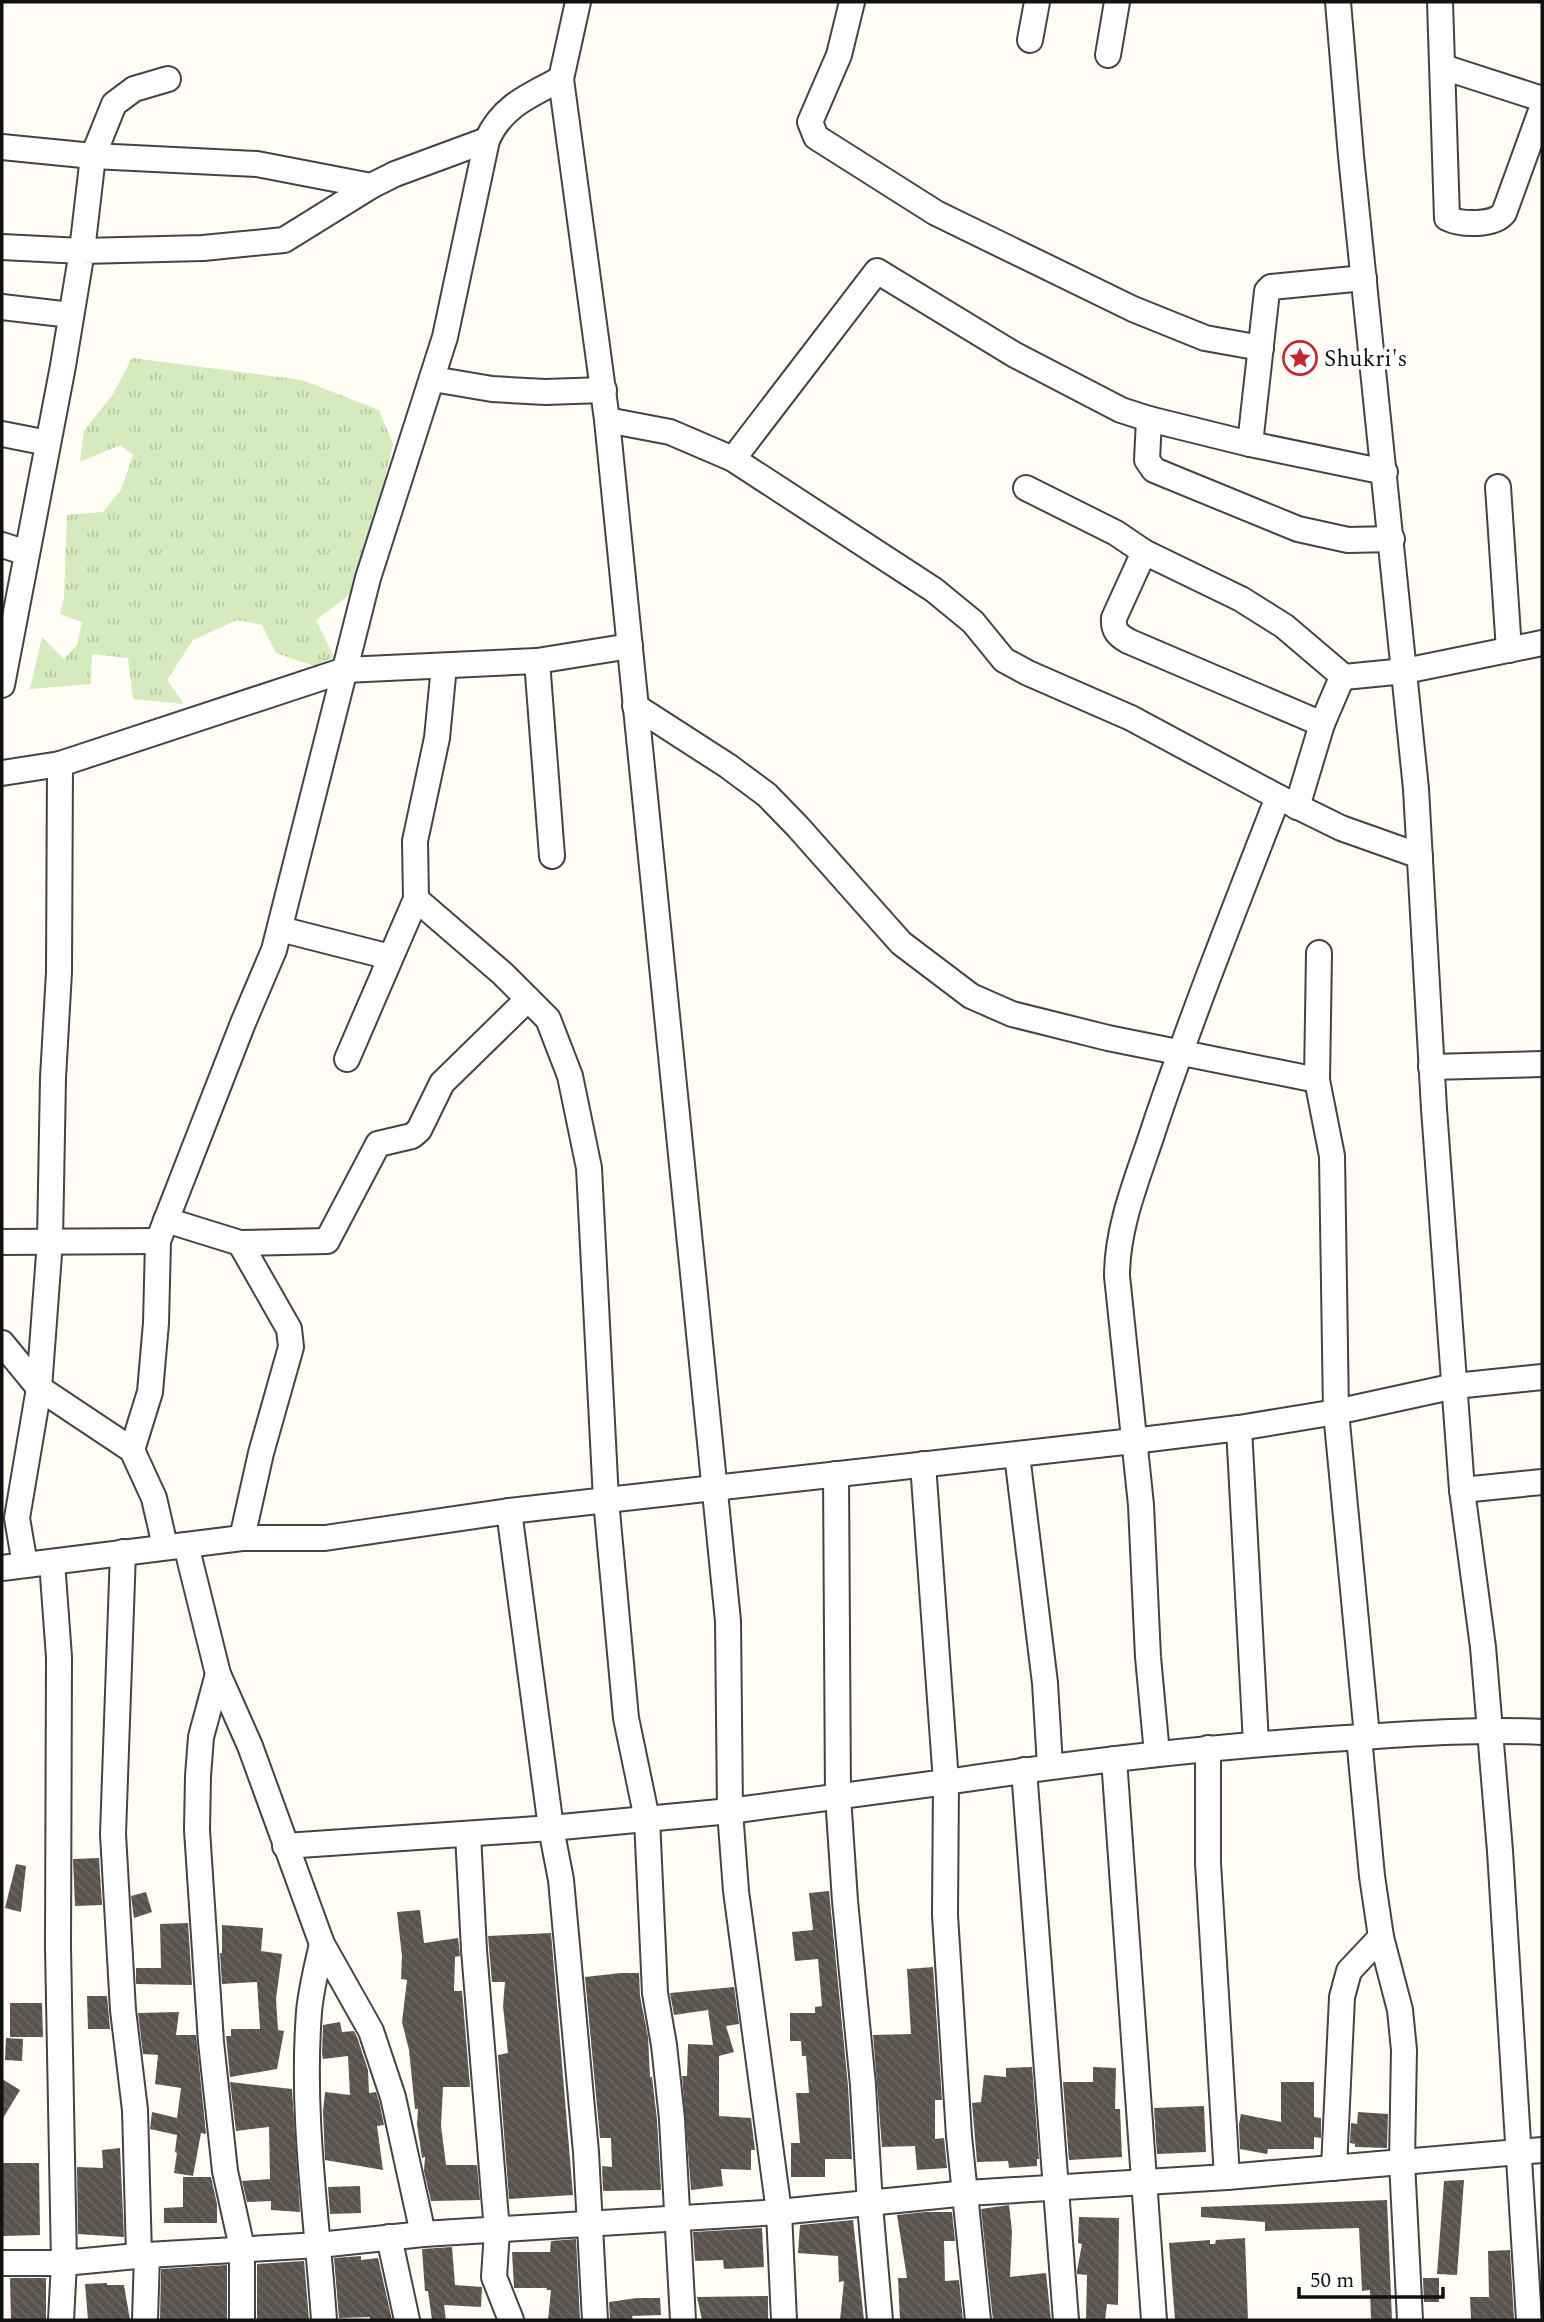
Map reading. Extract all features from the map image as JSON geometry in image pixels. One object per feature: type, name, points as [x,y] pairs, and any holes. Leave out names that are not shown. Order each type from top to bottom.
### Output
[{"type":"street","points":[[852,2],[839,55],[810,122],[816,137],[936,213],[1133,309],[1205,338],[1261,348]]},
{"type":"street","points":[[1030,40],[1037,2]]},
{"type":"street","points":[[1108,55],[1117,2]]},
{"type":"street","points":[[1338,2],[1405,671],[1420,856],[1431,1068],[1462,1490],[1483,1647],[1530,2151],[1534,2265],[1529,2320]]},
{"type":"street","points":[[1440,2],[1447,218],[1455,222],[1493,222],[1499,219],[1504,213],[1542,108]]},
{"type":"street","points":[[581,4],[561,79],[604,390],[728,1621],[730,1811],[736,1891],[779,2212],[784,2320]]},
{"type":"street","points":[[1443,66],[1542,99]]},
{"type":"street","points":[[2,685],[71,315],[82,251],[93,156],[114,104],[134,89],[169,79]]},
{"type":"street","points":[[132,1450],[150,1392],[162,1230],[274,950],[368,578],[445,337],[487,141],[498,122],[514,104],[561,79]]},
{"type":"street","points":[[2,128],[10,148],[93,156],[257,164],[372,186]]},
{"type":"street","points":[[2,247],[82,251],[203,248],[284,240],[395,174],[487,141]]},
{"type":"street","points":[[733,458],[877,271],[1015,355],[1121,410],[1250,443],[1385,472]]},
{"type":"street","points":[[1250,443],[1265,299],[1271,286],[1364,278]]},
{"type":"street","points":[[2,307],[71,315]]},
{"type":"street","points":[[433,379],[492,389],[545,392],[604,390]]},
{"type":"street","points":[[1149,419],[1147,460],[1154,470],[1298,529],[1348,540],[1392,539]]},
{"type":"street","points":[[607,420],[670,432],[733,458],[934,590],[973,622],[1004,660],[1131,718],[1341,828],[1420,856]]},
{"type":"street","points":[[2,434],[48,443]]},
{"type":"street","points":[[1026,488],[1116,533],[1144,552],[1241,599],[1273,620],[1344,677],[1405,671],[1542,643]]},
{"type":"street","points":[[1498,488],[1510,650]]},
{"type":"street","points":[[2,545],[27,553]]},
{"type":"street","points":[[1144,552],[1114,618],[1113,627],[1118,635],[1322,724]]},
{"type":"street","points":[[2,773],[60,764],[345,670],[537,661],[630,646]]},
{"type":"street","points":[[537,661],[552,856]]},
{"type":"street","points":[[347,1059],[416,898],[415,841],[437,738],[444,666]]},
{"type":"street","points":[[1157,1754],[1148,1657],[1141,1505],[1117,1254],[1124,1218],[1180,1051],[1344,677]]},
{"type":"street","points":[[635,706],[728,766],[767,795],[901,943],[971,996],[1012,1014],[1108,1038],[1317,1080]]},
{"type":"street","points":[[60,764],[59,972],[53,1078],[50,1241],[39,1388],[17,1518],[13,1567],[242,1538],[325,1538],[509,1511],[1239,1428],[1336,1412],[1455,1386],[1542,1377]]},
{"type":"street","points":[[416,898],[503,974],[548,1019],[570,1076],[589,1168],[606,1500],[626,1718],[647,1819],[654,1993],[664,2045],[672,2119],[683,2320]]},
{"type":"street","points":[[280,929],[390,957]]},
{"type":"street","points":[[1319,953],[1317,1080],[1332,1156],[1336,1412],[1372,1876],[1381,1937],[1400,2010],[1404,2050],[1402,2162],[1410,2320]]},
{"type":"street","points":[[2,1242],[50,1241],[162,1230],[240,1243],[327,1241],[337,1227],[378,1144],[412,1136],[419,1130],[442,1083],[528,999]]},
{"type":"street","points":[[1431,1068],[1542,1064]]},
{"type":"street","points":[[240,1243],[289,1329],[291,1347],[261,1453],[242,1538]]},
{"type":"street","points":[[2,1343],[39,1388],[132,1450],[176,1546],[218,1674],[250,1746],[322,1944],[371,2031],[393,2097],[423,2234]]},
{"type":"street","points":[[1239,1428],[1256,1743]]},
{"type":"street","points":[[1017,1455],[1045,1683],[1050,1766]]},
{"type":"street","points":[[923,1464],[946,1782],[945,1915],[959,2136],[967,2193],[978,2320]]},
{"type":"street","points":[[836,1474],[838,1796],[880,2320]]},
{"type":"street","points":[[1462,1490],[1542,1482]]},
{"type":"street","points":[[509,1511],[551,1828],[561,1880],[586,2152],[595,2320]]},
{"type":"street","points":[[122,1552],[113,1834],[123,2010],[135,2110],[145,2320]]},
{"type":"street","points":[[52,1562],[59,1657],[58,1947],[64,2263],[61,2320]]},
{"type":"street","points":[[218,1674],[201,1737],[197,1830],[211,2042],[225,2171],[242,2248],[242,2320]]},
{"type":"street","points":[[285,1846],[551,1828],[730,1811],[1050,1766],[1256,1743],[1489,1730],[1542,1732]]},
{"type":"street","points":[[1208,1748],[1208,1863],[1227,2177]]},
{"type":"street","points":[[1114,1759],[1154,2320]]},
{"type":"street","points":[[1024,1770],[1066,2320]]},
{"type":"street","points":[[468,1834],[474,1950],[497,2231],[494,2277],[510,2320]]},
{"type":"street","points":[[1334,2168],[1342,1997],[1349,1971],[1381,1937]]},
{"type":"street","points":[[322,1944],[309,2010],[306,2110],[324,2320]]},
{"type":"street","points":[[2,2263],[64,2263],[242,2248],[319,2245],[423,2234],[779,2212],[870,2205],[967,2193],[1227,2177],[1530,2151]]},
{"type":"street","points":[[389,2237],[407,2320]]},
{"type":"green space","points":[[132,358],[302,380],[379,410],[393,444],[359,587],[316,620],[334,657],[315,666],[276,653],[262,625],[237,620],[193,640],[167,680],[184,704],[133,699],[128,658],[92,654],[91,684],[30,689],[42,637],[64,659],[77,645],[82,622],[60,614],[64,597],[67,515],[103,512],[121,490],[133,455],[120,445],[80,462],[84,431],[113,394]]},
{"type":"building","points":[[99,1858],[102,1905],[75,1906],[73,1859]]},
{"type":"building","points":[[16,1864],[26,1866],[21,1912],[5,1908]]},
{"type":"building","points":[[829,1891],[848,2086],[852,2159],[825,2159],[825,2177],[791,2177],[791,2143],[800,2143],[796,2093],[809,2093],[806,2056],[802,2056],[801,2041],[790,2041],[790,2013],[815,2013],[815,2007],[822,2006],[818,1959],[795,1961],[792,1932],[813,1930],[809,1893]]},
{"type":"building","points":[[146,1892],[152,1912],[134,1918],[131,1896]]},
{"type":"building","points":[[420,1910],[424,1943],[458,1938],[460,1956],[455,1957],[454,1991],[462,1991],[470,2087],[443,2087],[441,2126],[446,2165],[477,2165],[480,2200],[431,2201],[424,2171],[425,2157],[422,2158],[417,2124],[418,2109],[415,2109],[409,2050],[402,2022],[407,1980],[401,1979],[402,1956],[397,1912]]},
{"type":"building","points":[[188,1923],[192,1985],[136,1984],[136,1968],[161,1968],[160,1924]]},
{"type":"building","points":[[222,1925],[263,1928],[261,1951],[282,1954],[276,1999],[278,2030],[284,2031],[277,2069],[230,2077],[226,2036],[231,2036],[231,2029],[260,2029],[257,1982],[222,1984]]},
{"type":"building","points":[[551,1933],[573,2195],[509,2199],[498,2055],[508,2053],[503,2006],[505,1982],[492,1982],[488,1936]]},
{"type":"building","points":[[933,1967],[942,2100],[935,2100],[935,2139],[944,2138],[947,2168],[917,2170],[915,2146],[882,2147],[873,2035],[911,2034],[907,1969]]},
{"type":"building","points":[[639,1973],[657,2120],[661,2190],[603,2191],[602,2166],[612,2167],[611,2138],[600,2138],[585,1977]]},
{"type":"building","points":[[734,1987],[739,2024],[726,2026],[734,2052],[719,2056],[719,2116],[751,2118],[755,2150],[751,2150],[751,2170],[721,2169],[723,2186],[691,2190],[682,2076],[687,2076],[688,2044],[713,2045],[708,2010],[674,2015],[670,1993]]},
{"type":"building","points":[[87,1996],[107,1996],[110,2029],[88,2029]]},
{"type":"building","points":[[10,2003],[42,2003],[43,2037],[10,2037]]},
{"type":"building","points":[[179,2012],[176,2035],[196,2035],[206,2134],[201,2133],[193,2176],[174,2173],[177,2135],[150,2129],[152,2112],[177,2118],[181,2088],[155,2084],[158,2055],[143,2054],[138,2013]]},
{"type":"building","points":[[340,2022],[342,2032],[354,2031],[357,2037],[368,2070],[369,2093],[376,2092],[379,2101],[384,2125],[377,2126],[383,2170],[325,2160],[325,2092],[350,2095],[348,2056],[323,2059],[322,2055],[323,2025]]},
{"type":"building","points":[[6,2038],[23,2039],[22,2061],[5,2060]]},
{"type":"building","points":[[1032,2067],[1039,2159],[1037,2166],[1009,2168],[1008,2161],[977,2162],[972,2103],[981,2102],[984,2075],[1006,2077],[1006,2068]]},
{"type":"building","points":[[1093,2067],[1116,2068],[1115,2109],[1120,2109],[1122,2157],[1069,2160],[1063,2082],[1093,2082]]},
{"type":"building","points":[[2,2079],[20,2090],[2,2120]]},
{"type":"building","points":[[230,2082],[292,2089],[300,2212],[271,2210],[271,2201],[247,2202],[242,2181],[270,2179],[269,2127],[236,2131]]},
{"type":"building","points":[[1281,2082],[1314,2082],[1314,2117],[1321,2118],[1321,2138],[1314,2137],[1314,2149],[1268,2149],[1267,2154],[1240,2149],[1241,2114],[1281,2122]]},
{"type":"building","points":[[1204,2106],[1206,2152],[1157,2154],[1154,2108]]},
{"type":"building","points":[[1358,2112],[1388,2114],[1387,2148],[1355,2147],[1355,2144],[1350,2143],[1351,2123],[1357,2124]]},
{"type":"building","points":[[120,2148],[124,2237],[78,2234],[77,2167],[103,2168],[102,2150]]},
{"type":"building","points":[[2,2163],[39,2163],[40,2235],[2,2236]]},
{"type":"building","points":[[183,2177],[211,2177],[217,2204],[217,2223],[164,2223],[164,2208],[183,2207]]},
{"type":"building","points":[[1464,2180],[1457,2275],[1437,2274],[1444,2181]]},
{"type":"building","points":[[360,2186],[361,2213],[330,2214],[328,2187]]},
{"type":"building","points":[[1387,2200],[1392,2320],[1371,2320],[1370,2290],[1362,2291],[1359,2228],[1265,2231],[1265,2222],[1201,2217],[1201,2207]]},
{"type":"building","points":[[1009,2205],[1012,2231],[1010,2277],[1046,2273],[1051,2320],[993,2320],[981,2209]]},
{"type":"building","points":[[952,2212],[955,2241],[944,2241],[945,2281],[959,2280],[963,2320],[900,2320],[898,2278],[907,2278],[897,2215]]},
{"type":"building","points":[[1079,2217],[1119,2218],[1118,2305],[1107,2304],[1105,2320],[1086,2320],[1087,2275],[1077,2274],[1082,2244],[1078,2243]]},
{"type":"building","points":[[853,2220],[864,2320],[840,2320],[844,2281],[839,2282],[838,2256],[798,2253],[800,2225]]},
{"type":"building","points":[[762,2228],[764,2267],[724,2269],[723,2260],[695,2261],[693,2232]]},
{"type":"building","points":[[1245,2238],[1248,2320],[1175,2320],[1169,2243],[1210,2240],[1210,2244],[1215,2244],[1216,2240]]},
{"type":"building","points":[[576,2239],[580,2320],[548,2320],[551,2290],[514,2288],[512,2252],[550,2252],[551,2241]]},
{"type":"building","points":[[452,2247],[455,2285],[482,2287],[481,2307],[444,2305],[446,2320],[432,2320],[428,2291],[425,2291],[422,2249]]},
{"type":"building","points":[[1510,2250],[1514,2320],[1471,2320],[1470,2297],[1489,2297],[1488,2251]]},
{"type":"building","points":[[361,2256],[361,2260],[378,2258],[392,2320],[370,2320],[370,2317],[339,2318],[334,2258]]},
{"type":"building","points":[[304,2261],[309,2320],[257,2320],[257,2264]]},
{"type":"building","points":[[227,2265],[227,2320],[160,2320],[161,2269]]},
{"type":"building","points":[[10,2278],[46,2278],[46,2320],[11,2320]]},
{"type":"building","points":[[1423,2278],[1439,2278],[1439,2302],[1424,2302]]},
{"type":"building","points":[[85,2284],[124,2285],[130,2320],[88,2320]]},
{"type":"building","points":[[768,2296],[768,2320],[702,2320],[697,2297]]},
{"type":"building","points":[[660,2298],[661,2315],[632,2316],[633,2320],[610,2320],[609,2302]]},
{"type":"place","name":"Shukri's","points":[[1300,358]]}]
